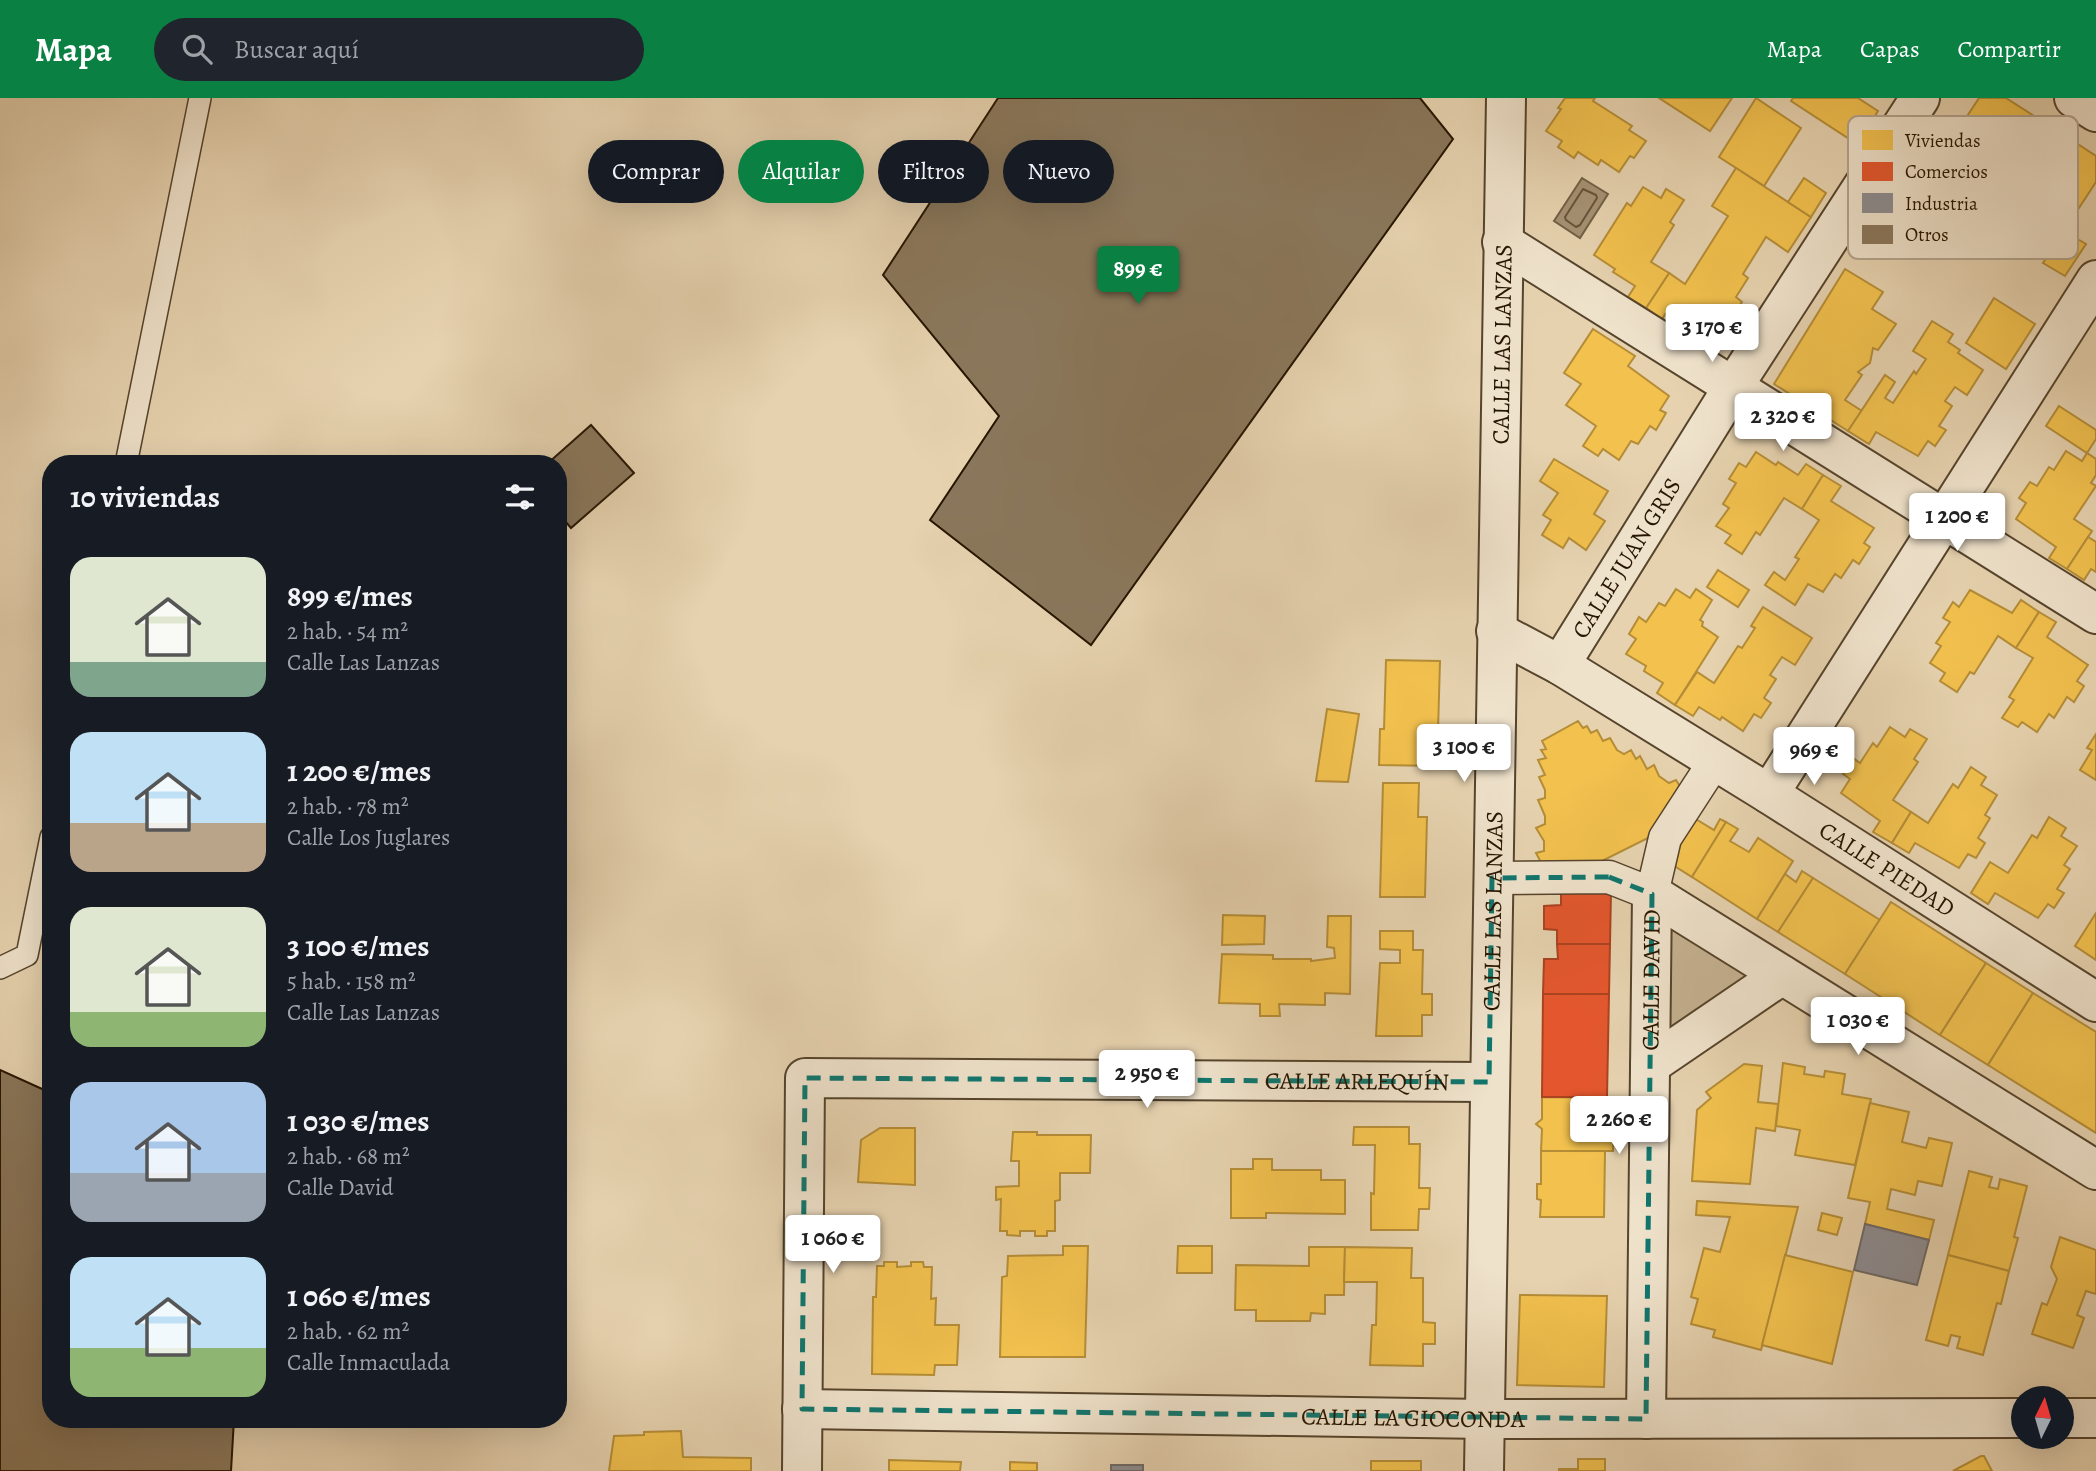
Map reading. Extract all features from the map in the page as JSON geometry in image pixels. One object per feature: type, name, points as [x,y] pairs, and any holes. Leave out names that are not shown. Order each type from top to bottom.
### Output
[{"type":"street","name":"CALLE LAS LANZAS","points":[[1484,1471],[1506,98]]},
{"type":"street","name":"CALLE JUAN GRIS","points":[[1908,116],[1920,98]]},
{"type":"street","points":[[2074,98],[2096,112]]},
{"type":"street","name":"CALLE JUAN GRIS","points":[[1560,666],[1733,387],[1848,209]]},
{"type":"street","points":[[1502,242],[2096,614]]},
{"type":"street","points":[[1769,793],[2096,280]]},
{"type":"street","name":"CALLE PIEDAD","points":[[1496,631],[1560,666],[1769,793],[2096,1002]]},
{"type":"street","points":[[1492,878],[1609,877],[1652,894],[1665,838],[1715,761]]},
{"type":"street","name":"CALLE DAVID","points":[[1652,894],[2096,1170]]},
{"type":"street","name":"CALLE DAVID","points":[[1646,1419],[1652,894]]},
{"type":"street","points":[[1650,1065],[1782,975]]},
{"type":"street","name":"CALLE ARLEQUÍN","points":[[802,1409],[805,1078],[1489,1082]]},
{"type":"street","points":[[802,1409],[802,1471]]},
{"type":"street","name":"CALLE LA GIOCONDA","points":[[802,1409],[1485,1419],[2011,1418]]},
{"type":"street","points":[[2074,1418],[2096,1418]]},
{"type":"lane","points":[[128,455],[200,98]]},
{"type":"lane","points":[[0,968],[27,955],[42,881]]},
{"type":"highlighted area","points":[[1609,877],[1652,894],[1646,1419],[802,1409],[805,1078],[1489,1082],[1492,878]]},
{"type":"shaded area","points":[[1652,894],[1782,975],[1650,1065]]},
{"type":"water","points":[[1582,178],[1608,194],[1580,238],[1554,221]]},
{"type":"building: Viviendas","points":[[1565,98],[1595,98],[1593,101],[1632,126],[1629,130],[1646,141],[1634,158],[1630,156],[1619,172],[1601,160],[1598,165],[1578,152],[1574,158],[1558,147],[1562,141],[1546,131]]},
{"type":"building: Viviendas","points":[[1659,98],[1732,98],[1710,131]]},
{"type":"building: Viviendas","points":[[1756,98],[1801,128],[1764,186],[1719,157]]},
{"type":"building: Viviendas","points":[[1793,98],[1858,98],[1878,111],[1875,116],[1848,116],[1848,138],[1791,101]]},
{"type":"building: Viviendas","points":[[1979,98],[2006,98],[2034,116],[1967,116]]},
{"type":"building: Viviendas","points":[[2078,144],[2096,156],[2096,182],[2078,210]]},
{"type":"building: Viviendas","points":[[1736,168],[1811,217],[1788,252],[1766,237],[1743,274],[1748,278],[1736,297],[1742,302],[1731,319],[1724,315],[1714,332],[1693,317],[1691,321],[1670,307],[1662,319],[1646,308],[1669,273],[1685,284],[1728,216],[1712,206]]},
{"type":"building: Viviendas","points":[[1804,178],[1826,193],[1811,217],[1788,202]]},
{"type":"building: Viviendas","points":[[1643,187],[1661,198],[1666,189],[1684,200],[1670,222],[1674,225],[1651,262],[1669,273],[1646,308],[1628,297],[1635,286],[1613,272],[1615,269],[1594,255],[1627,203],[1631,206]]},
{"type":"building: Viviendas","points":[[2078,239],[2086,244],[2078,256]]},
{"type":"building: Viviendas","points":[[2046,259],[2076,259],[2065,276],[2043,263]]},
{"type":"building: Viviendas","points":[[1845,269],[1883,292],[1872,309],[1896,324],[1878,350],[1873,348],[1870,363],[1858,372],[1862,375],[1845,400],[1862,411],[1848,431],[1774,384]]},
{"type":"building: Viviendas","points":[[1994,298],[2035,324],[2006,369],[1966,343]]},
{"type":"building: Viviendas","points":[[1932,321],[1953,334],[1948,342],[1960,350],[1958,353],[1983,370],[1967,395],[1955,387],[1945,401],[1952,406],[1939,426],[1946,430],[1935,446],[1928,441],[1918,456],[1876,432],[1869,444],[1848,431],[1885,375],[1895,382],[1885,398],[1893,403],[1914,371],[1916,374],[1926,359],[1913,351]]},
{"type":"building: Viviendas","points":[[1593,329],[1635,356],[1628,366],[1669,396],[1660,410],[1666,413],[1656,430],[1650,426],[1638,444],[1631,441],[1619,460],[1603,449],[1598,456],[1583,446],[1596,426],[1566,405],[1581,384],[1564,373]]},
{"type":"building: Viviendas","points":[[2059,406],[2096,430],[2096,439],[2087,453],[2046,426]]},
{"type":"building: Viviendas","points":[[2066,451],[2082,461],[2087,453],[2096,459],[2096,475],[2091,483],[2096,486],[2074,519],[2092,531],[2067,569],[2049,558],[2056,547],[2016,519],[2026,503],[2019,498],[2030,482],[2037,486],[2049,467],[2054,470]]},
{"type":"building: Viviendas","points":[[1756,452],[1798,475],[1806,464],[1823,475],[1802,509],[1784,498],[1760,535],[1756,532],[1742,554],[1725,543],[1731,535],[1716,526],[1729,508],[1723,504],[1736,483],[1729,479],[1739,463],[1746,467]]},
{"type":"building: Viviendas","points":[[1554,459],[1608,491],[1594,514],[1605,521],[1586,550],[1569,538],[1563,548],[1542,535],[1551,520],[1543,515],[1558,493],[1540,481]]},
{"type":"building: Viviendas","points":[[1823,475],[1841,486],[1831,501],[1874,528],[1864,543],[1870,547],[1859,564],[1853,560],[1841,578],[1835,574],[1823,592],[1808,584],[1795,605],[1765,585],[1774,572],[1785,580],[1799,559],[1795,557],[1819,520],[1802,509]]},
{"type":"building: Viviendas","points":[[2088,537],[2096,542],[2096,572],[2091,569],[2084,580],[2067,569]]},
{"type":"building: Viviendas","points":[[1718,570],[1749,590],[1738,607],[1707,587]]},
{"type":"building: Viviendas","points":[[1676,589],[1690,598],[1696,589],[1712,600],[1700,620],[1703,622],[1702,626],[1718,637],[1675,705],[1657,693],[1663,683],[1644,671],[1646,666],[1626,654],[1636,639],[1629,634],[1639,617],[1646,622],[1659,603],[1665,606]]},
{"type":"building: Viviendas","points":[[1970,590],[2012,613],[2021,600],[2039,612],[2016,648],[1998,636],[1974,674],[1970,672],[1957,692],[1940,681],[1945,673],[1930,663],[1941,646],[1936,643],[1950,622],[1943,618],[1953,602],[1959,607]]},
{"type":"building: Viviendas","points":[[1763,607],[1812,638],[1795,665],[1782,657],[1770,675],[1776,679],[1764,698],[1771,703],[1761,718],[1754,714],[1743,731],[1722,717],[1720,720],[1699,707],[1693,716],[1675,705],[1697,672],[1714,683],[1738,646],[1742,648],[1755,628],[1751,626]]},
{"type":"building: Viviendas","points":[[2039,612],[2056,622],[2047,637],[2088,665],[2077,681],[2084,686],[2074,702],[2067,697],[2054,718],[2049,714],[2037,732],[2022,722],[2018,727],[2002,718],[2014,700],[2009,697],[2033,658],[2016,648]]},
{"type":"building: Viviendas","points":[[1386,660],[1440,661],[1437,766],[1379,765],[1380,729],[1384,729]]},
{"type":"building: Viviendas","points":[[1327,709],[1359,714],[1348,782],[1316,781]]},
{"type":"building: Viviendas","points":[[1578,721],[1583,728],[1587,726],[1591,733],[1597,730],[1603,741],[1610,738],[1617,750],[1624,754],[1631,750],[1636,759],[1640,756],[1647,769],[1654,765],[1659,776],[1669,783],[1676,780],[1684,793],[1658,833],[1586,869],[1544,868],[1536,853],[1544,851],[1544,841],[1536,828],[1545,824],[1545,816],[1538,800],[1545,798],[1545,790],[1539,777],[1545,775],[1538,760],[1546,758],[1541,750],[1546,749],[1542,741]]},
{"type":"building: Viviendas","points":[[1890,727],[1905,737],[1910,729],[1927,739],[1914,759],[1918,762],[1893,800],[1911,812],[1892,843],[1873,832],[1880,821],[1841,793],[1850,779],[1843,774],[1853,758],[1860,763],[1873,743],[1877,747]]},
{"type":"building: Viviendas","points":[[2096,734],[2096,780],[2080,770],[2092,750],[2087,748]]},
{"type":"building: Viviendas","points":[[1971,767],[1986,777],[1981,785],[1997,795],[1985,815],[1990,818],[1978,838],[1985,843],[1976,858],[1968,854],[1959,868],[1915,843],[1909,853],[1892,843],[1911,812],[1928,823],[1953,784],[1958,788]]},
{"type":"building: Viviendas","points":[[1383,783],[1419,783],[1418,817],[1427,817],[1425,897],[1380,897]]},
{"type":"building: Viviendas","points":[[2049,817],[2066,828],[2061,836],[2077,846],[2064,865],[2070,869],[2057,889],[2064,893],[2054,908],[2048,904],[2038,918],[1995,893],[1988,904],[1971,893],[1990,862],[2008,873],[2032,835],[2037,838]]},
{"type":"building: Viviendas","points":[[1694,818],[1714,830],[1720,819],[1726,822],[1692,877],[1668,862]]},
{"type":"building: Viviendas","points":[[1726,822],[1738,829],[1730,841],[1749,852],[1758,838],[1793,861],[1757,919],[1692,877]]},
{"type":"building: Viviendas","points":[[1802,871],[1813,878],[1778,932],[1757,919],[1785,874],[1796,882]]},
{"type":"building: Viviendas","points":[[1813,878],[1880,920],[1845,974],[1778,932]]},
{"type":"building: Viviendas","points":[[1891,902],[1986,963],[1940,1035],[1845,974]]},
{"type":"building: Viviendas","points":[[2096,913],[2096,960],[2075,946]]},
{"type":"building: Viviendas","points":[[1223,915],[1265,916],[1264,944],[1222,945]]},
{"type":"building: Viviendas","points":[[1328,916],[1351,916],[1350,994],[1325,993],[1325,1005],[1279,1004],[1280,1016],[1260,1016],[1260,1004],[1219,1003],[1222,954],[1273,955],[1273,959],[1311,961],[1335,958],[1334,948],[1327,947]]},
{"type":"building: Viviendas","points":[[1380,931],[1413,931],[1413,950],[1423,950],[1422,994],[1432,994],[1432,1015],[1422,1015],[1422,1036],[1376,1036],[1380,963],[1400,963],[1400,950],[1380,949]]},
{"type":"building: Viviendas","points":[[1986,963],[2033,993],[1988,1065],[1940,1035]]},
{"type":"building: Viviendas","points":[[2033,993],[2096,1032],[2096,1133],[1988,1065]]},
{"type":"building: Viviendas","points":[[1783,1063],[1805,1067],[1804,1074],[1824,1077],[1825,1071],[1845,1074],[1842,1094],[1871,1099],[1855,1165],[1795,1155],[1800,1130],[1776,1126]]},
{"type":"building: Viviendas","points":[[1744,1064],[1762,1066],[1758,1102],[1778,1104],[1775,1131],[1756,1128],[1750,1184],[1692,1181],[1697,1110],[1711,1098],[1706,1092]]},
{"type":"building: Viviendas","points":[[1542,1097],[1614,1098],[1613,1151],[1541,1151],[1542,1129],[1536,1124],[1542,1119]]},
{"type":"building: Viviendas","points":[[1870,1103],[1909,1112],[1902,1142],[1926,1148],[1929,1138],[1952,1143],[1942,1186],[1918,1181],[1915,1195],[1891,1189],[1887,1209],[1934,1220],[1929,1240],[1865,1224],[1870,1202],[1848,1198]]},
{"type":"building: Viviendas","points":[[1354,1127],[1409,1127],[1409,1144],[1420,1144],[1419,1188],[1430,1188],[1429,1209],[1419,1209],[1418,1230],[1371,1230],[1375,1145],[1353,1145]]},
{"type":"building: Viviendas","points":[[880,1128],[915,1128],[915,1185],[858,1182],[861,1140]]},
{"type":"building: Viviendas","points":[[1013,1132],[1091,1135],[1090,1173],[1060,1173],[1060,1200],[1055,1201],[1055,1231],[1047,1231],[1047,1236],[1035,1236],[1035,1231],[1020,1231],[1020,1236],[1007,1235],[1007,1231],[1000,1231],[1001,1199],[996,1200],[996,1187],[1019,1186],[1019,1161],[1011,1161]]},
{"type":"building: Viviendas","points":[[1541,1151],[1605,1151],[1604,1217],[1540,1217],[1541,1200],[1537,1199],[1537,1184],[1541,1184]]},
{"type":"building: Viviendas","points":[[1253,1159],[1272,1159],[1272,1170],[1321,1170],[1321,1180],[1345,1180],[1345,1214],[1266,1213],[1266,1218],[1231,1218],[1231,1169],[1253,1169]]},
{"type":"building: Viviendas","points":[[1969,1171],[1992,1177],[1989,1187],[1998,1189],[2000,1179],[2027,1186],[2014,1237],[2018,1238],[2009,1271],[1948,1255]]},
{"type":"building: Viviendas","points":[[1697,1201],[1798,1207],[1761,1350],[1713,1337],[1715,1330],[1691,1324],[1698,1299],[1691,1297],[1704,1248],[1720,1252],[1730,1217],[1696,1215]]},
{"type":"building: Viviendas","points":[[1822,1213],[1842,1218],[1837,1235],[1818,1230]]},
{"type":"building: Viviendas","points":[[2060,1237],[2096,1250],[2096,1294],[2086,1291],[2077,1315],[2084,1318],[2073,1348],[2032,1334],[2042,1303],[2047,1305],[2057,1279],[2051,1267]]},
{"type":"building: Viviendas","points":[[1063,1246],[1088,1246],[1085,1357],[1000,1357],[1002,1277],[1007,1276],[1008,1256],[1063,1255]]},
{"type":"building: Viviendas","points":[[1178,1246],[1212,1246],[1212,1273],[1177,1273]]},
{"type":"building: Viviendas","points":[[1309,1247],[1345,1247],[1344,1295],[1325,1295],[1325,1314],[1311,1313],[1310,1321],[1256,1321],[1256,1310],[1235,1310],[1236,1265],[1309,1266]]},
{"type":"building: Viviendas","points":[[1345,1247],[1412,1248],[1411,1278],[1423,1278],[1423,1322],[1435,1323],[1435,1344],[1423,1344],[1423,1366],[1370,1365],[1372,1325],[1376,1325],[1377,1282],[1344,1282]]},
{"type":"building: Viviendas","points":[[1785,1255],[1853,1272],[1832,1364],[1762,1345]]},
{"type":"building: Viviendas","points":[[1948,1255],[2009,1271],[2001,1304],[1997,1303],[1983,1355],[1957,1348],[1960,1337],[1951,1335],[1948,1346],[1926,1340]]},
{"type":"building: Viviendas","points":[[884,1262],[897,1262],[897,1267],[911,1266],[911,1262],[923,1262],[924,1267],[932,1267],[931,1299],[936,1298],[935,1325],[959,1325],[957,1365],[935,1365],[934,1375],[872,1374],[873,1297],[876,1297],[877,1266],[884,1266]]},
{"type":"building: Viviendas","points":[[1520,1295],[1607,1296],[1604,1387],[1517,1385]]},
{"type":"building: Viviendas","points":[[681,1431],[683,1457],[751,1458],[751,1471],[609,1471],[614,1436]]},
{"type":"building: Viviendas","points":[[1984,1456],[1992,1471],[1953,1471]]},
{"type":"building: Viviendas","points":[[1578,1459],[1605,1459],[1605,1471],[1559,1471],[1578,1469]]},
{"type":"building: Viviendas","points":[[889,1460],[961,1462],[960,1471],[889,1471]]},
{"type":"building: Viviendas","points":[[1371,1461],[1421,1461],[1421,1471],[1371,1471]]},
{"type":"building: Viviendas","points":[[1010,1462],[1037,1463],[1037,1471],[1010,1471]]},
{"type":"building: Comercios","points":[[1561,890],[1611,891],[1610,944],[1557,944],[1557,930],[1544,929],[1544,906],[1561,905]]},
{"type":"building: Comercios","points":[[1557,944],[1610,944],[1609,994],[1543,994],[1544,959],[1558,959]]},
{"type":"building: Comercios","points":[[1543,994],[1609,994],[1607,1097],[1542,1097]]},
{"type":"building: Industria","points":[[1865,1224],[1929,1240],[1917,1285],[1854,1270]]},
{"type":"building: Industria","points":[[1111,1465],[1143,1465],[1143,1471],[1111,1471]]},
{"type":"building: Otros","points":[[998,98],[1420,98],[1453,139],[1091,645],[930,520],[999,416],[883,275],[930,203],[989,203],[989,140],[971,140]]},
{"type":"building: Otros","points":[[591,425],[634,473],[571,528],[567,523],[567,455],[557,455]]},
{"type":"building: Otros","points":[[0,1070],[42,1089],[42,1428],[233,1428],[231,1471],[0,1471]]}]
